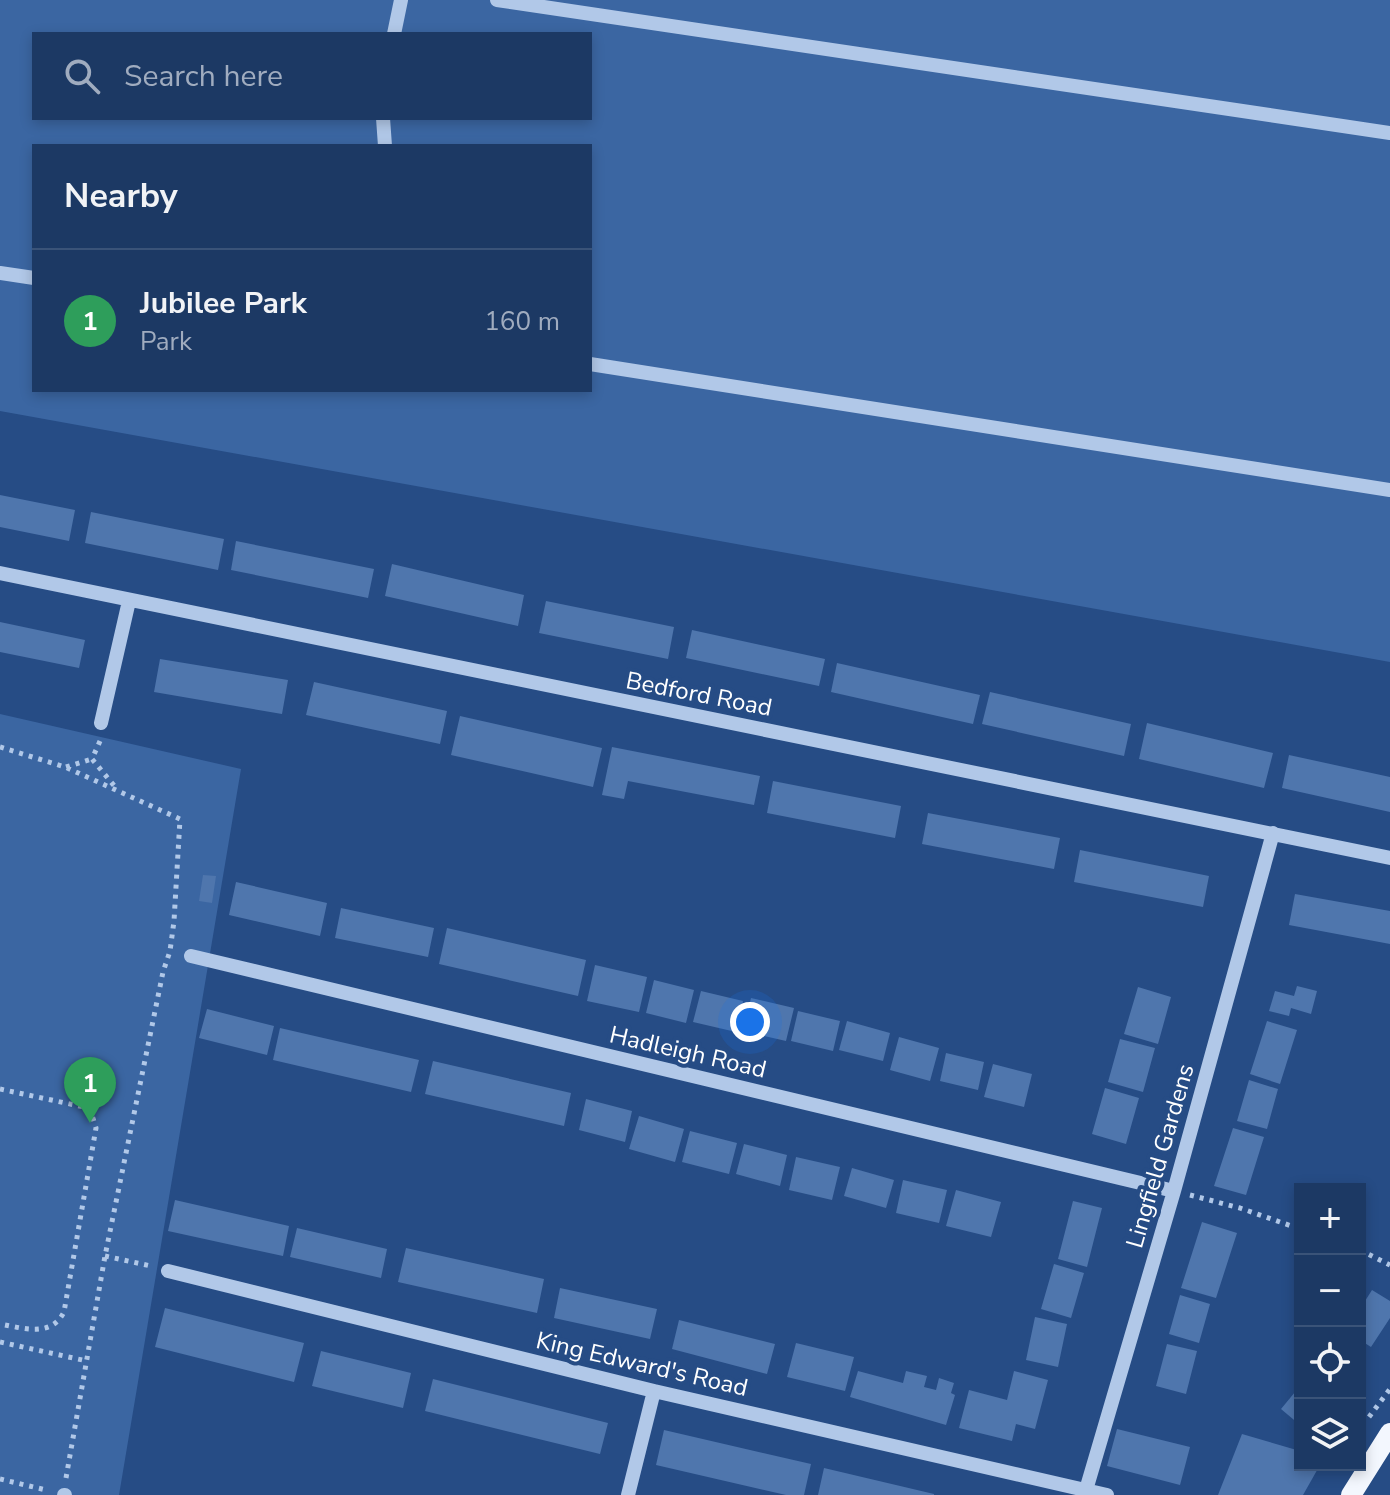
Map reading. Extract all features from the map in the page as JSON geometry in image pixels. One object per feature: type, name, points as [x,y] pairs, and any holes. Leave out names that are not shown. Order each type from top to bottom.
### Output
[{"type":"main road","points":[[1351,1495],[1387,1445]]},
{"type":"street","points":[[394,32],[401,0]]},
{"type":"street","points":[[497,0],[1390,133]]},
{"type":"street","points":[[383,120],[385,144]]},
{"type":"street","points":[[0,273],[32,278]]},
{"type":"street","points":[[592,364],[1390,490]]},
{"type":"street","name":"Bedford Road","points":[[0,573],[1390,858]]},
{"type":"street","points":[[101,723],[129,601]]},
{"type":"street","name":"Lingfield Gardens","points":[[1086,1490],[1174,1191],[1273,833]]},
{"type":"street","name":"Hadleigh Road","points":[[191,956],[1174,1191]]},
{"type":"street","name":"King Edward's Road","points":[[168,1271],[654,1391],[1107,1495]]},
{"type":"street","points":[[628,1495],[654,1391]]},
{"type":"path","points":[[92,759],[101,737],[101,723]]},
{"type":"path","points":[[0,747],[65,767],[180,819],[170,951],[163,972],[105,1256],[64,1495],[0,1479]]},
{"type":"path","points":[[65,767],[92,759]]},
{"type":"path","points":[[92,759],[117,789]]},
{"type":"path","points":[[0,1089],[84,1107],[91,1112],[96,1128],[60,1321],[43,1330],[0,1324]]},
{"type":"path","points":[[1174,1191],[1240,1208],[1294,1227]]},
{"type":"path","points":[[1366,1253],[1390,1265]]},
{"type":"path","points":[[105,1256],[168,1271]]},
{"type":"path","points":[[0,1342],[87,1361]]},
{"type":"path","points":[[1376,1408],[1390,1389]]},
{"type":"shaded area","points":[[0,0],[1390,0],[1390,662],[0,411]]},
{"type":"shaded area","points":[[0,714],[241,769],[119,1495],[0,1495]]},
{"type":"building","points":[[0,495],[75,510],[69,541],[0,527]]},
{"type":"building","points":[[91,512],[224,539],[218,570],[85,543]]},
{"type":"building","points":[[236,541],[374,569],[368,598],[231,570]]},
{"type":"building","points":[[392,564],[524,595],[518,626],[385,596]]},
{"type":"building","points":[[546,601],[674,627],[668,659],[539,633]]},
{"type":"building","points":[[0,622],[85,640],[79,668],[0,652]]},
{"type":"building","points":[[692,630],[825,659],[819,686],[686,658]]},
{"type":"building","points":[[160,659],[288,680],[282,714],[154,692]]},
{"type":"building","points":[[837,663],[980,695],[973,724],[831,692]]},
{"type":"building","points":[[314,682],[447,711],[440,744],[306,715]]},
{"type":"building","points":[[990,692],[1131,724],[1124,756],[982,724]]},
{"type":"building","points":[[460,716],[602,748],[593,787],[451,755]]},
{"type":"building","points":[[1147,723],[1273,753],[1264,788],[1139,759]]},
{"type":"building","points":[[612,747],[760,776],[754,805],[628,781],[624,799],[602,795]]},
{"type":"building","points":[[1289,755],[1390,777],[1390,812],[1282,788]]},
{"type":"building","points":[[773,781],[901,806],[895,838],[767,813]]},
{"type":"building","points":[[928,813],[1060,838],[1054,869],[922,844]]},
{"type":"building","points":[[1080,850],[1209,876],[1203,907],[1074,882]]},
{"type":"building","points":[[203,875],[216,876],[212,903],[199,901]]},
{"type":"building","points":[[236,882],[327,903],[320,936],[229,915]]},
{"type":"building","points":[[1295,894],[1390,911],[1390,944],[1289,925]]},
{"type":"building","points":[[341,908],[434,928],[428,957],[335,938]]},
{"type":"building","points":[[447,928],[586,960],[578,996],[439,964]]},
{"type":"building","points":[[595,965],[647,977],[639,1012],[587,1001]]},
{"type":"building","points":[[654,980],[694,990],[686,1023],[646,1013]]},
{"type":"building","points":[[1297,986],[1317,991],[1311,1014],[1291,1008],[1289,1016],[1269,1011],[1275,991],[1294,996]]},
{"type":"building","points":[[1138,987],[1171,997],[1158,1044],[1124,1034]]},
{"type":"building","points":[[701,991],[743,1001],[736,1032],[693,1022]]},
{"type":"building","points":[[751,998],[794,1008],[786,1041],[743,1031]]},
{"type":"building","points":[[207,1009],[274,1026],[267,1055],[199,1038]]},
{"type":"building","points":[[798,1011],[840,1021],[833,1051],[791,1041]]},
{"type":"building","points":[[847,1021],[890,1033],[883,1061],[839,1050]]},
{"type":"building","points":[[1267,1021],[1297,1030],[1280,1084],[1250,1074]]},
{"type":"building","points":[[280,1028],[419,1060],[411,1092],[273,1060]]},
{"type":"building","points":[[899,1037],[939,1048],[930,1081],[890,1070]]},
{"type":"building","points":[[1120,1039],[1155,1048],[1143,1092],[1108,1082]]},
{"type":"building","points":[[946,1053],[984,1062],[978,1090],[940,1081]]},
{"type":"building","points":[[433,1061],[571,1093],[564,1126],[425,1094]]},
{"type":"building","points":[[993,1064],[1032,1074],[1024,1107],[984,1097]]},
{"type":"building","points":[[1249,1080],[1278,1089],[1267,1129],[1237,1121]]},
{"type":"building","points":[[1105,1088],[1139,1098],[1126,1144],[1092,1134]]},
{"type":"building","points":[[586,1099],[632,1111],[625,1142],[579,1130]]},
{"type":"building","points":[[639,1116],[684,1129],[675,1162],[629,1149]]},
{"type":"building","points":[[1233,1128],[1264,1137],[1246,1195],[1214,1186]]},
{"type":"building","points":[[690,1131],[737,1143],[729,1174],[682,1162]]},
{"type":"building","points":[[744,1144],[787,1155],[780,1186],[736,1174]]},
{"type":"building","points":[[796,1157],[840,1167],[832,1200],[789,1190]]},
{"type":"building","points":[[852,1168],[894,1180],[886,1208],[844,1196]]},
{"type":"building","points":[[903,1180],[947,1190],[939,1223],[896,1213]]},
{"type":"building","points":[[956,1190],[1001,1202],[991,1237],[946,1226]]},
{"type":"building","points":[[175,1200],[289,1226],[283,1256],[168,1231]]},
{"type":"building","points":[[1073,1201],[1102,1208],[1087,1267],[1058,1259]]},
{"type":"building","points":[[1202,1222],[1237,1233],[1216,1298],[1181,1288]]},
{"type":"building","points":[[297,1228],[387,1249],[381,1278],[290,1257]]},
{"type":"building","points":[[406,1248],[544,1279],[537,1313],[398,1282]]},
{"type":"building","points":[[1054,1264],[1084,1273],[1071,1318],[1041,1309]]},
{"type":"building","points":[[560,1288],[657,1309],[650,1339],[554,1318]]},
{"type":"building","points":[[1372,1290],[1390,1301],[1390,1318],[1371,1347],[1366,1344],[1366,1300]]},
{"type":"building","points":[[1180,1295],[1210,1304],[1199,1343],[1169,1334]]},
{"type":"building","points":[[165,1308],[304,1343],[294,1382],[155,1347]]},
{"type":"building","points":[[1035,1317],[1067,1324],[1058,1367],[1026,1360]]},
{"type":"building","points":[[679,1320],[775,1344],[767,1374],[672,1349]]},
{"type":"building","points":[[796,1343],[854,1357],[845,1391],[787,1377]]},
{"type":"building","points":[[1167,1344],[1197,1351],[1186,1394],[1156,1386]]},
{"type":"building","points":[[321,1351],[411,1373],[403,1408],[312,1386]]},
{"type":"building","points":[[858,1371],[903,1383],[906,1371],[927,1376],[924,1387],[936,1390],[939,1378],[954,1383],[951,1393],[955,1395],[946,1425],[850,1397]]},
{"type":"building","points":[[1014,1371],[1048,1380],[1035,1429],[1016,1424],[1012,1441],[959,1428],[969,1390],[1007,1400]]},
{"type":"building","points":[[433,1379],[608,1423],[600,1454],[425,1411]]},
{"type":"building","points":[[1294,1393],[1294,1420],[1281,1409]]},
{"type":"building","points":[[1117,1429],[1190,1447],[1180,1485],[1107,1466]]},
{"type":"building","points":[[664,1430],[811,1464],[804,1495],[786,1495],[656,1465]]},
{"type":"building","points":[[1242,1434],[1294,1449],[1294,1471],[1317,1471],[1303,1495],[1218,1495]]},
{"type":"building","points":[[824,1468],[934,1494],[934,1495],[818,1495]]},
{"type":"place","name":"Jubilee Park","points":[[90,1123]]}]
